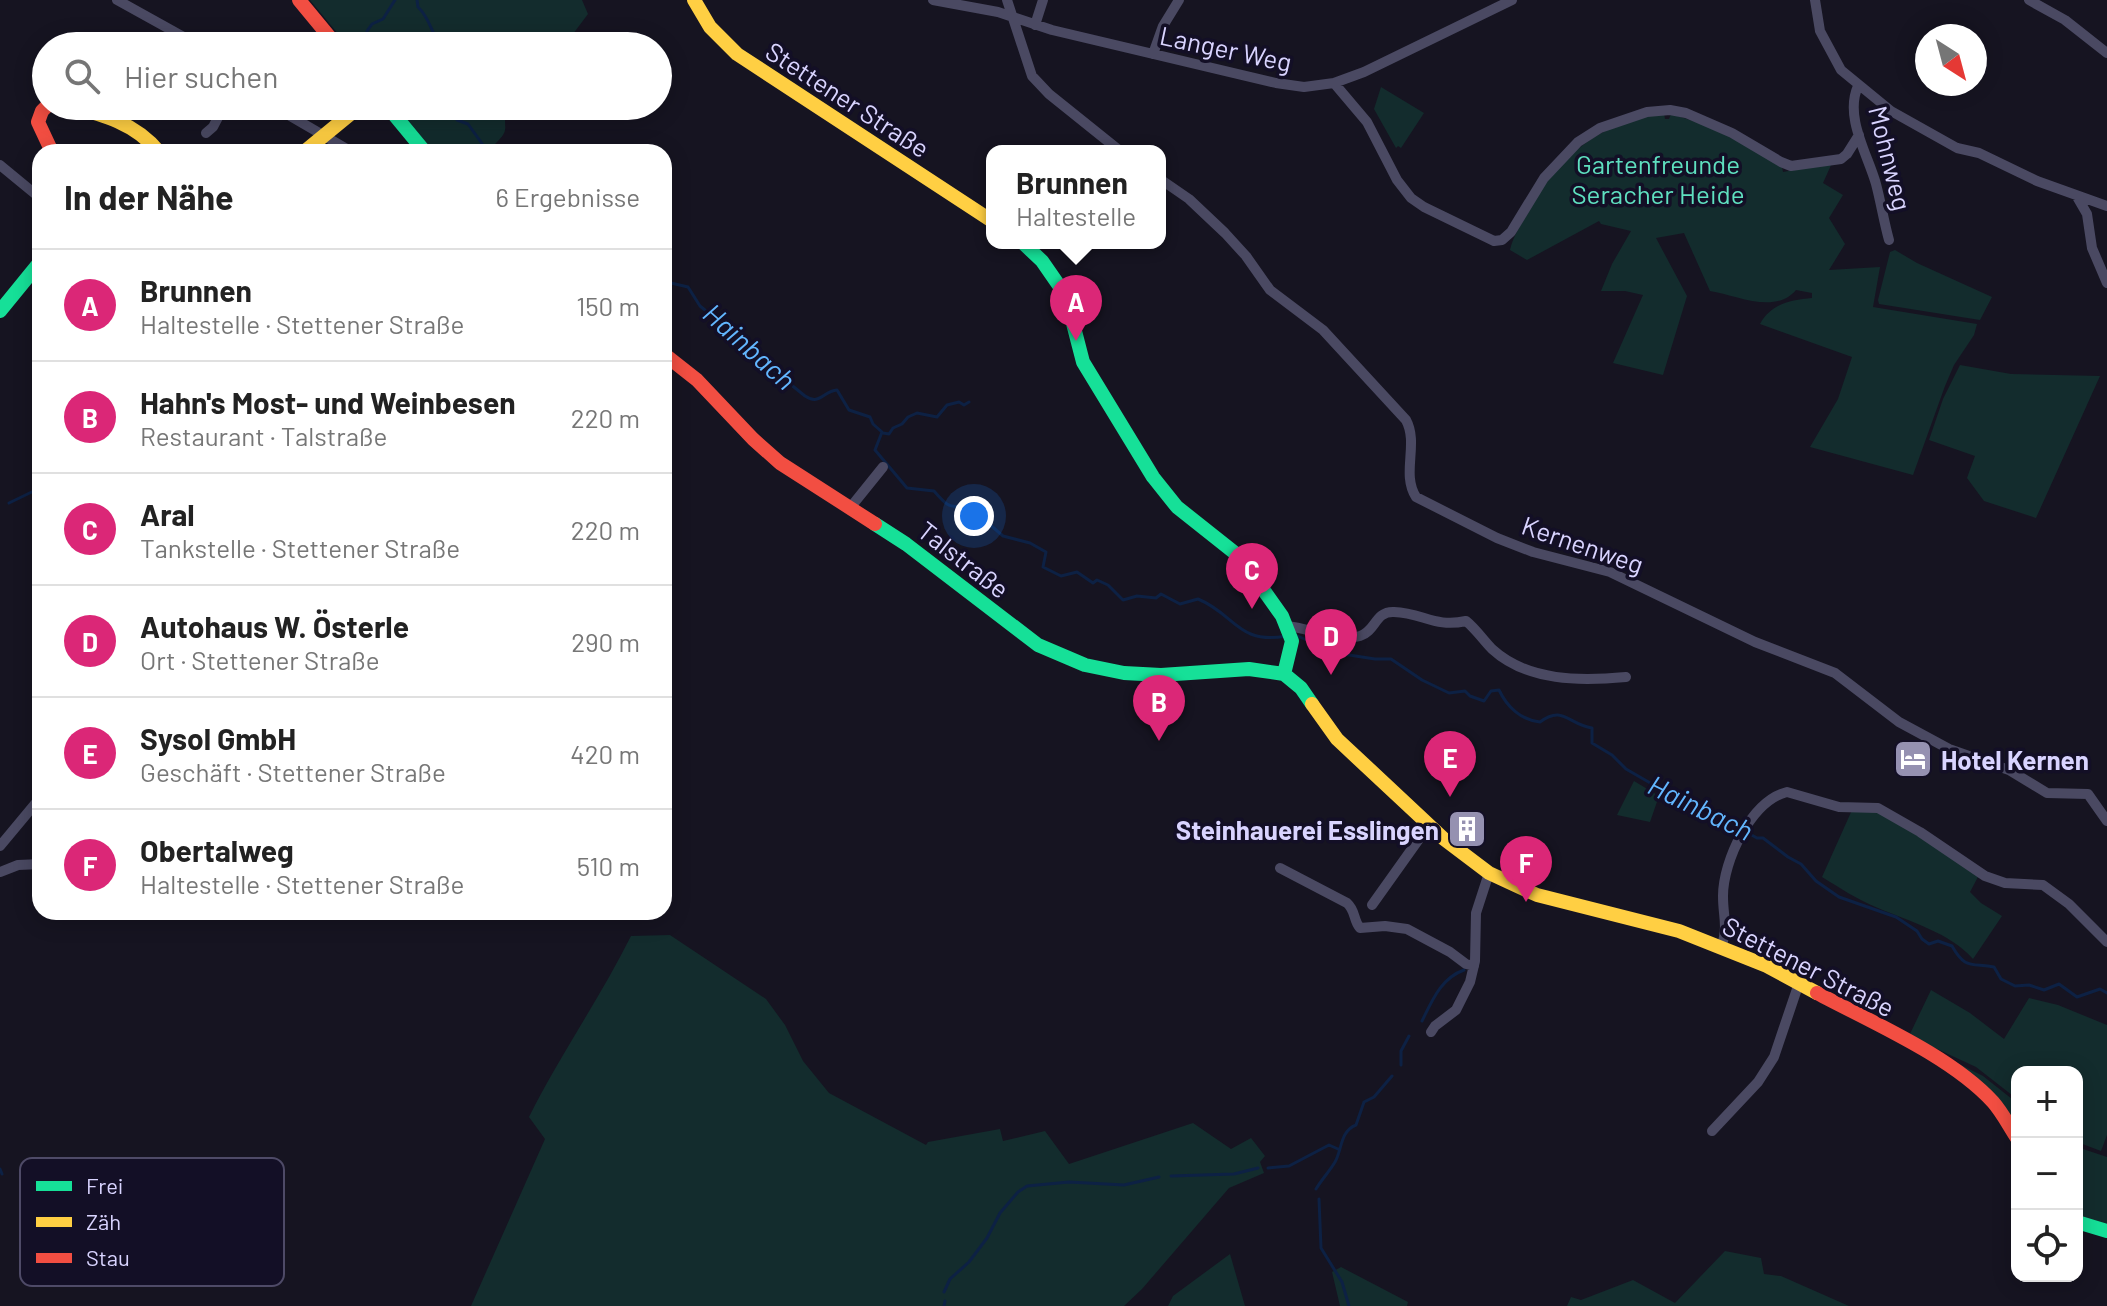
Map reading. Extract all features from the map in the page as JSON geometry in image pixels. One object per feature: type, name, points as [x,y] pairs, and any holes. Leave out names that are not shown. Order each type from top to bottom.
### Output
[{"type":"main road","points":[[299,0],[326,32]]},
{"type":"main road","name":"Stettener Straße","points":[[694,0],[714,33],[745,60],[986,217]]},
{"type":"main road","points":[[37,120],[48,144]]},
{"type":"main road","points":[[118,120],[129,123],[153,144]]},
{"type":"main road","points":[[324,134],[334,120]]},
{"type":"main road","points":[[313,144],[342,120]]},
{"type":"main road","points":[[389,120],[409,144]]},
{"type":"main road","points":[[399,120],[418,144]]},
{"type":"main road","points":[[1029,249],[1060,287],[1068,304],[1083,362],[1153,477],[1177,507],[1240,557],[1289,632],[1284,674]]},
{"type":"main road","points":[[0,311],[32,272]]},
{"type":"main road","name":"Talstraße","points":[[672,360],[697,380],[771,456],[797,476],[906,544],[1026,638],[1070,660],[1102,669],[1149,675],[1249,669],[1273,670],[1284,674]]},
{"type":"main road","name":"Stettener Straße","points":[[1284,674],[1301,688],[1332,734],[1454,848],[1489,873],[1537,895],[1638,919],[1722,946],[1799,983],[1926,1052],[1963,1077],[1997,1106],[2011,1128]]},
{"type":"main road","points":[[2083,1224],[2107,1231]]},
{"type":"street","points":[[117,0],[175,32]]},
{"type":"street","name":"Langer Weg","points":[[933,0],[1285,85],[1309,87],[1334,83],[1364,72],[1512,0]]},
{"type":"street","points":[[1007,0],[1035,79],[1113,145]]},
{"type":"street","points":[[1035,25],[1043,0]]},
{"type":"street","points":[[1153,54],[1163,26],[1179,0]]},
{"type":"street","points":[[1815,0],[1817,21],[1843,74],[1897,115],[1955,147],[1979,153],[2021,174],[2107,206]]},
{"type":"street","points":[[2029,0],[2065,20],[2107,53]]},
{"type":"street","points":[[1334,83],[1367,122],[1397,180],[1411,198],[1490,240],[1499,241],[1509,235],[1544,178],[1578,142],[1605,126],[1652,111],[1686,113],[1732,133],[1788,165],[1841,159],[1859,135]]},
{"type":"street","name":"Mohnweg","points":[[1858,86],[1854,100],[1859,135],[1876,182],[1889,240]]},
{"type":"street","points":[[206,133],[217,120]]},
{"type":"street","points":[[298,120],[340,144]]},
{"type":"street","points":[[0,165],[32,191]]},
{"type":"street","name":"Kernenweg","points":[[1166,183],[1189,199],[1225,233],[1270,290],[1327,334],[1406,420],[1411,432],[1411,478],[1416,497],[1497,538],[1533,552],[1610,572],[1755,642],[1835,673],[1885,714],[1946,747],[2009,770],[2049,794],[2088,794],[2107,821]]},
{"type":"street","points":[[2076,195],[2088,217],[2092,248],[2107,283]]},
{"type":"street","points":[[850,508],[883,467]]},
{"type":"street","points":[[1289,632],[1330,636],[1363,634],[1380,615],[1387,612],[1446,624],[1465,621],[1503,657],[1544,675],[1567,679],[1626,677]]},
{"type":"street","points":[[1722,946],[1727,927],[1723,892],[1735,845],[1748,825],[1769,803],[1785,793],[1839,807],[1878,808],[1985,876],[2005,883],[2033,882],[2047,886],[2107,942]]},
{"type":"street","points":[[0,846],[32,808]]},
{"type":"street","points":[[1372,905],[1429,825]]},
{"type":"street","points":[[0,872],[32,864]]},
{"type":"street","points":[[1280,868],[1346,902],[1354,911],[1360,928],[1404,928],[1474,966]]},
{"type":"street","points":[[1431,1032],[1460,1005],[1470,982],[1474,966],[1476,913],[1489,873]]},
{"type":"street","points":[[1712,1131],[1758,1082],[1774,1057],[1799,983]]},
{"type":"green space","points":[[310,0],[582,0],[588,14],[574,32],[336,32]]},
{"type":"green space","points":[[1381,87],[1424,113],[1401,148],[1396,148],[1374,109]]},
{"type":"green space","name":"Gartenfreunde Seracher Heide","points":[[1664,113],[1665,119],[1669,119],[1671,114],[1728,136],[1782,167],[1783,172],[1832,163],[1823,183],[1843,195],[1829,218],[1845,244],[1829,270],[1880,267],[1873,307],[1977,324],[1945,386],[1913,475],[1810,447],[1838,399],[1852,357],[1760,324],[1775,308],[1812,298],[1812,293],[1796,290],[1777,301],[1766,302],[1710,291],[1684,233],[1656,238],[1687,296],[1663,375],[1613,363],[1643,295],[1601,291],[1631,231],[1599,221],[1527,260],[1510,250],[1541,191],[1568,158],[1601,133]]},
{"type":"green space","points":[[405,120],[505,120],[502,137],[495,144],[424,144]]},
{"type":"green space","points":[[1895,250],[1992,297],[1980,320],[1879,304],[1890,252]]},
{"type":"green space","points":[[1960,365],[2011,374],[2100,376],[2036,518],[1984,501],[1967,478],[1975,456],[1929,440],[1943,399]]},
{"type":"green space","points":[[1634,781],[1659,796],[1650,822],[1617,815]]},
{"type":"green space","points":[[1852,810],[1877,810],[1979,875],[1970,892],[2002,916],[1973,959],[1941,935],[1863,901],[1822,877]]},
{"type":"green space","points":[[670,935],[766,999],[785,1025],[803,1061],[829,1093],[926,1145],[928,1142],[1000,1129],[1003,1141],[1045,1131],[1069,1164],[1193,1123],[1231,1149],[1251,1138],[1265,1156],[1260,1162],[1264,1173],[1229,1188],[1124,1306],[471,1306],[545,1139],[529,1117],[541,1094],[631,936]]},
{"type":"green space","points":[[1931,990],[1970,1013],[2004,1039],[2029,998],[2058,1005],[2107,1025],[2107,1135],[2101,1151],[2083,1144],[2083,1066],[2011,1066],[2011,1094],[1976,1067],[1909,1036]]},
{"type":"green space","points":[[1945,1057],[1983,1076],[2011,1098],[2011,1117],[1989,1089]]},
{"type":"green space","points":[[2083,1149],[2107,1157],[2107,1225],[2083,1219]]},
{"type":"green space","points":[[1725,1251],[1761,1258],[1764,1274],[1781,1276],[1849,1306],[1567,1306],[1571,1297],[1581,1300],[1633,1280],[1675,1303]]},
{"type":"green space","points":[[1230,1254],[1245,1306],[1168,1306],[1173,1296]]},
{"type":"green space","points":[[1341,1267],[1408,1302],[1407,1306],[1340,1306],[1332,1272]]},
{"type":"waterway","points":[[367,31],[372,24],[383,19],[395,0]]},
{"type":"waterway","name":"Hainbach","points":[[417,0],[433,32]]},
{"type":"waterway","name":"Hainbach","points":[[457,120],[468,124],[482,144]]},
{"type":"waterway","name":"Hainbach","points":[[672,283],[688,287],[700,306],[722,324],[727,333],[805,396],[818,399],[837,390],[849,410],[870,417],[882,432],[875,450],[907,488],[934,491],[948,505],[972,509],[1003,536],[1030,543],[1046,552],[1043,567],[1061,576],[1077,572],[1093,583],[1097,580],[1108,585],[1123,600],[1137,596],[1156,598],[1161,594],[1180,604],[1198,599],[1247,632],[1270,638],[1286,636]]},
{"type":"waterway","points":[[883,433],[889,434],[917,413],[937,417],[947,405],[969,402]]},
{"type":"waterway","points":[[9,503],[32,492]]},
{"type":"waterway","name":"Hainbach","points":[[1293,634],[1336,653],[1391,659],[1422,680],[1449,693],[1465,691],[1484,701],[1491,691],[1499,690],[1515,712],[1533,721],[1540,722],[1560,715],[1592,728],[1592,743],[1612,755],[1626,769],[1686,801],[1696,811],[1712,812],[1741,829]]},
{"type":"waterway","name":"Hainbach","points":[[1748,833],[1763,838],[1801,864],[1816,881],[1839,897],[1896,917],[1917,931],[1929,944],[1938,941],[1952,946],[1965,962],[1994,967],[2001,979],[2015,986],[2029,985],[2044,990],[2059,984],[2077,997],[2100,989],[2107,993]]},
{"type":"waterway","points":[[1422,1021],[1443,984],[1464,970]]},
{"type":"waterway","points":[[1401,1065],[1401,1051],[1409,1036]]},
{"type":"waterway","points":[[1316,1189],[1335,1162],[1347,1132],[1356,1125],[1364,1102],[1374,1097],[1392,1076]]},
{"type":"waterway","points":[[1268,1168],[1289,1166],[1329,1145],[1338,1149]]},
{"type":"waterway","points":[[1171,1176],[1234,1174],[1258,1168]]},
{"type":"waterway","points":[[0,1169],[2,1174]]},
{"type":"waterway","points":[[944,1292],[950,1279],[969,1262],[987,1238],[1000,1213],[1027,1186],[1069,1182],[1124,1185],[1159,1177]]},
{"type":"waterway","points":[[1319,1199],[1321,1248],[1342,1282],[1349,1306]]},
{"type":"waterway","points":[[944,1306],[945,1301]]},
{"type":"traffic: fast","points":[[399,120],[418,144]]},
{"type":"traffic: fast","points":[[1029,249],[1060,287],[1068,304],[1083,362],[1153,477],[1177,507],[1240,557],[1282,616],[1292,641],[1284,674]]},
{"type":"traffic: fast","points":[[0,311],[32,272]]},
{"type":"traffic: fast","points":[[875,524],[906,544],[1038,645],[1085,665],[1124,673],[1161,675],[1249,669],[1284,674],[1301,688],[1312,704]]},
{"type":"traffic: fast","points":[[2083,1224],[2107,1231]]},
{"type":"traffic: slow","points":[[694,0],[710,27],[737,54],[986,217]]},
{"type":"traffic: slow","points":[[114,120],[152,144]]},
{"type":"traffic: slow","points":[[314,144],[343,120]]},
{"type":"traffic: slow","points":[[1312,704],[1337,739],[1444,839],[1489,873],[1537,895],[1679,931],[1767,966],[1817,993]]},
{"type":"traffic: jam","points":[[299,0],[325,32]]},
{"type":"traffic: jam","points":[[39,120],[48,144]]},
{"type":"traffic: jam","points":[[672,360],[697,380],[780,463],[875,524]]},
{"type":"traffic: jam","points":[[1817,993],[1910,1041],[1955,1070],[1993,1102],[2011,1129]]},
{"type":"place","name":"Brunnen","points":[[1076,341]]},
{"type":"place","name":"Aral","points":[[1252,609]]},
{"type":"place","name":"Autohaus W. Österle","points":[[1331,675]]},
{"type":"place","name":"Hahn's Most- und Weinbesen","points":[[1159,741]]},
{"type":"place","name":"Hotel Kernen","points":[[1913,759]]},
{"type":"place","name":"Sysol GmbH","points":[[1450,797]]},
{"type":"place","name":"Steinhauerei Esslingen","points":[[1467,829]]},
{"type":"place","name":"Obertalweg","points":[[1526,902]]}]
